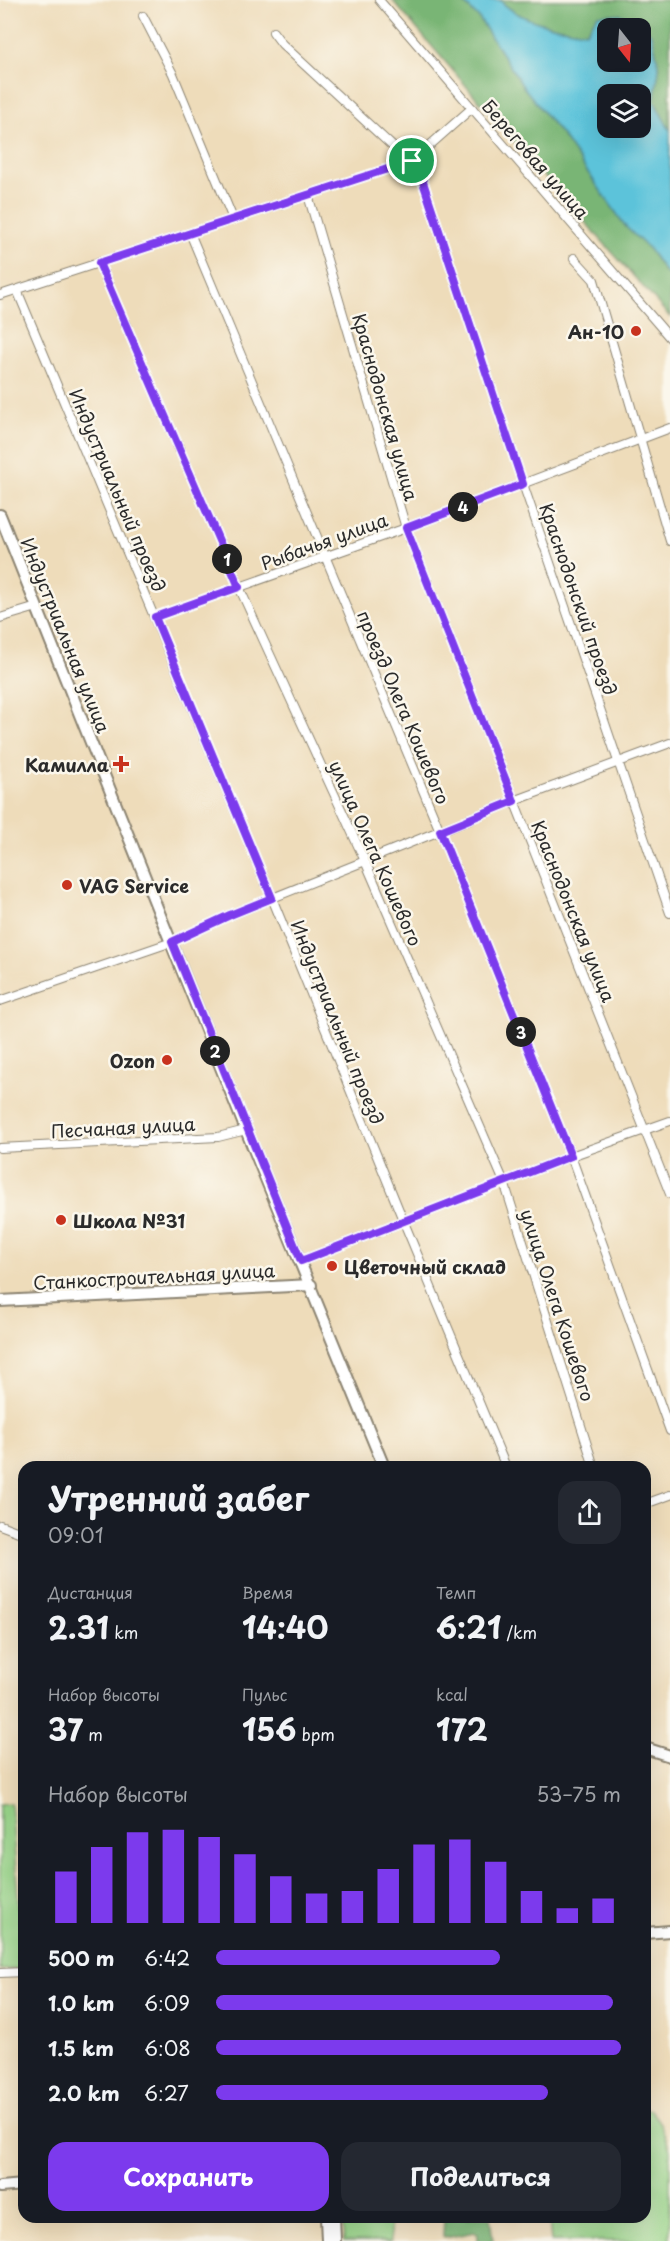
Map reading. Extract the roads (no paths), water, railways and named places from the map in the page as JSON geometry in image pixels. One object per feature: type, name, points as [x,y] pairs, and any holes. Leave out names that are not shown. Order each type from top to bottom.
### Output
[{"type":"main road","name":"Индустриальная улица","points":[[0,515],[246,1130],[382,1461]]},
{"type":"main road","name":"Станкостроительная улица","points":[[0,1301],[311,1285]]},
{"type":"main road","points":[[651,1750],[670,1756]]},
{"type":"main road","points":[[651,1933],[670,1931]]},
{"type":"main road","points":[[0,2187],[18,2186]]},
{"type":"main road","points":[[326,2223],[327,2241]]},
{"type":"main road","points":[[334,2223],[335,2241]]},
{"type":"street","name":"Береговая улица","points":[[379,0],[670,338]]},
{"type":"street","points":[[143,16],[173,74],[233,219]]},
{"type":"street","points":[[273,32],[282,44],[404,157],[412,161]]},
{"type":"street","points":[[0,295],[412,161],[472,108]]},
{"type":"street","name":"Краснодонский проезд","points":[[412,161],[419,170],[523,484],[670,913]]},
{"type":"street","name":"Краснодонская улица","points":[[308,195],[406,528],[670,1194]]},
{"type":"street","name":"проезд Олега Кошевого","points":[[190,233],[440,831],[571,1156],[670,1431]]},
{"type":"street","points":[[574,258],[594,280],[670,541]]},
{"type":"street","name":"улица Олега Кошевого","points":[[99,263],[239,587],[365,861],[504,1182],[592,1461]]},
{"type":"street","name":"Индустриальный проезд","points":[[17,290],[272,898],[503,1461]]},
{"type":"street","name":"Рыбачья улица","points":[[155,617],[406,528],[670,428]]},
{"type":"street","points":[[0,618],[37,607]]},
{"type":"street","points":[[0,1000],[172,942],[230,915],[514,801],[670,743]]},
{"type":"street","points":[[301,1261],[571,1156],[670,1121]]},
{"type":"street","name":"Песчаная улица","points":[[0,1148],[218,1137],[246,1130]]},
{"type":"street","points":[[651,1502],[670,1495]]},
{"type":"street","points":[[0,1525],[18,1532]]},
{"type":"street","points":[[0,1974],[18,1972]]},
{"type":"water","points":[[461,0],[500,0],[508,8],[528,19],[551,26],[586,32],[598,15],[619,14],[630,18],[597,18],[597,72],[651,72],[652,35],[659,68],[654,101],[670,131],[670,276],[649,249],[626,227],[564,138],[522,85],[479,18]]},
{"type":"place","name":"Ан-10","points":[[636,331]]},
{"type":"place","name":"Камилла","points":[[121,764]]},
{"type":"place","name":"VAG Service","points":[[67,885]]},
{"type":"place","name":"Ozon","points":[[167,1060]]},
{"type":"place","name":"Школа №31","points":[[61,1220]]},
{"type":"place","name":"Цветочный склад","points":[[332,1266]]}]
